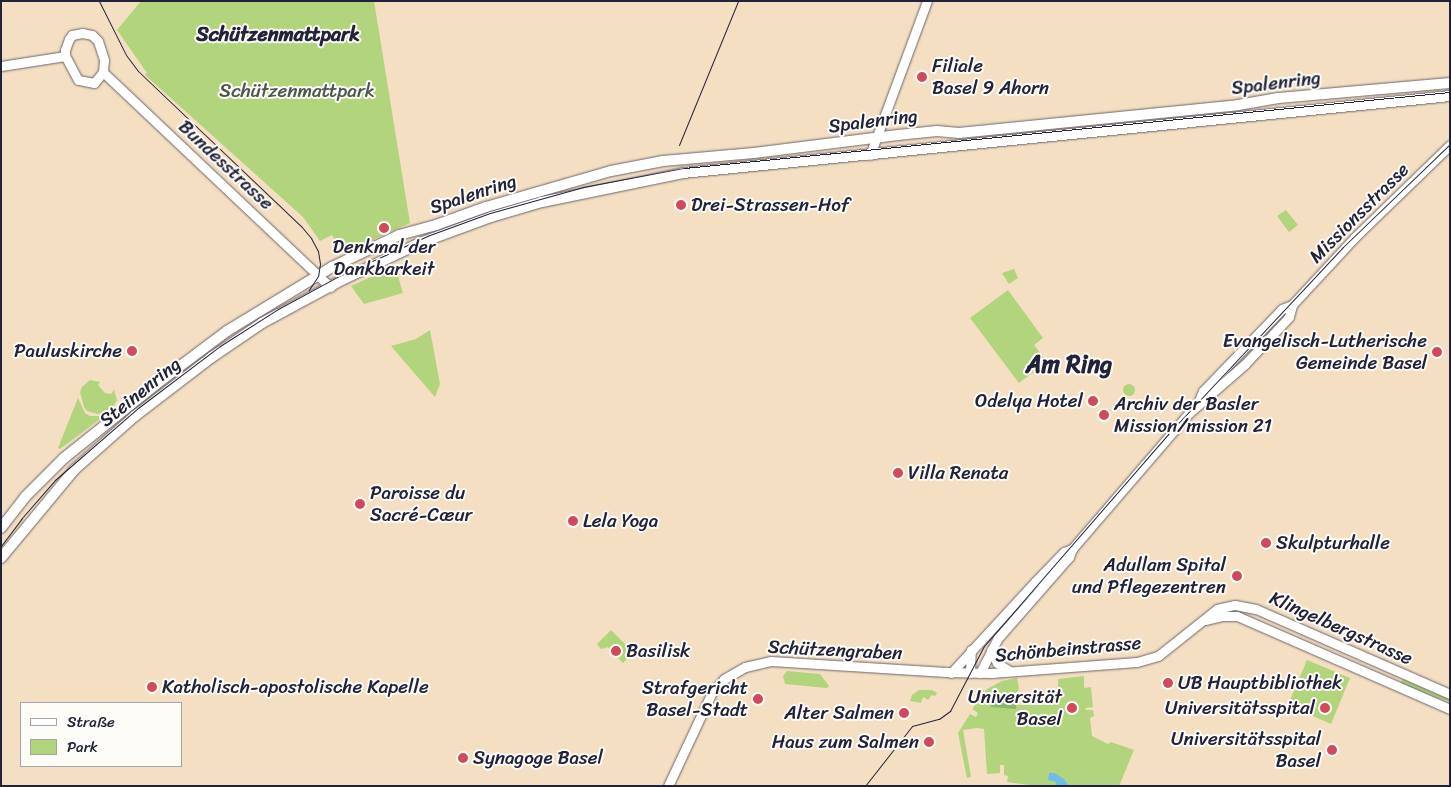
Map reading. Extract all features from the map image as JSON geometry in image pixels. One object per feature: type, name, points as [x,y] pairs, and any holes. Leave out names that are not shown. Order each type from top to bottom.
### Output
[{"type":"main road","points":[[870,155],[926,1]]},
{"type":"main road","points":[[82,33],[92,36],[101,48],[104,60],[103,72],[94,83],[83,82],[75,76],[65,56],[66,43],[72,35],[82,33]]},
{"type":"main road","points":[[1,66],[65,56]]},
{"type":"main road","name":"Bundesstrasse","points":[[103,72],[325,282]]},
{"type":"main road","name":"Spalenring","points":[[325,282],[332,267],[399,235],[436,225],[496,204],[622,168],[663,161],[754,154],[937,132],[959,133],[1238,105],[1278,98],[1450,83]]},
{"type":"main road","name":"Spalenring","points":[[325,282],[420,243],[491,217],[542,202],[683,173],[1450,96]]},
{"type":"main road","name":"Missionsstrasse","points":[[951,672],[991,632],[1064,552],[1072,548],[1197,405],[1208,398],[1245,364],[1289,318],[1292,305],[1355,237],[1450,146]]},
{"type":"main road","name":"Steinenring","points":[[1,528],[25,497],[64,458],[155,385],[227,331],[325,282]]},
{"type":"main road","name":"Steinenring","points":[[1,558],[75,469],[135,416],[198,367],[325,282]]},
{"type":"main road","name":"Missionsstrasse","points":[[980,673],[998,638],[1070,558],[1072,548]]},
{"type":"main road","name":"Klingelbergstrasse","points":[[1204,621],[1217,609],[1235,604],[1256,609],[1450,694]]},
{"type":"main road","name":"Klingelbergstrasse","points":[[1204,621],[1237,616],[1370,676],[1450,709]]},
{"type":"main road","name":"Schönbeinstrasse","points":[[980,673],[1137,662],[1158,656],[1204,621]]},
{"type":"main road","points":[[970,673],[971,650]]},
{"type":"main road","points":[[991,650],[997,663],[1010,672]]},
{"type":"main road","name":"Schützengraben","points":[[668,786],[712,692],[724,679],[745,666],[772,661],[980,673]]},
{"type":"green space","name":"Schützenmattpark","points":[[141,1],[374,1],[410,223],[343,253],[332,235],[320,241],[303,217],[145,75],[147,73],[117,30]]},
{"type":"green space","points":[[1286,210],[1298,225],[1289,232],[1277,216]]},
{"type":"green space","points":[[395,266],[403,293],[364,304],[351,286]]},
{"type":"green space","points":[[1014,269],[1018,278],[1009,284],[1002,273]]},
{"type":"green space","points":[[1008,290],[1043,338],[1034,345],[1047,362],[1019,383],[970,318]]},
{"type":"green space","points":[[430,330],[440,384],[435,397],[391,346],[416,339]]},
{"type":"green space","points":[[90,380],[100,382],[98,385],[105,393],[111,394],[114,390],[117,400],[112,409],[98,414],[87,411],[80,392],[82,387]]},
{"type":"green space","points":[[1127,384],[1131,384],[1135,390],[1131,396],[1127,396],[1123,392],[1123,388]]},
{"type":"green space","points":[[78,398],[85,413],[90,416],[104,416],[60,449],[58,448]]},
{"type":"green space","points":[[611,630],[633,652],[623,663],[608,647],[601,649],[597,644]]},
{"type":"green space","points":[[1307,660],[1350,678],[1331,724],[1288,705]]},
{"type":"green space","points":[[787,671],[820,674],[829,686],[827,688],[785,684],[783,676]]},
{"type":"green space","points":[[1084,676],[1084,688],[1091,687],[1093,707],[1085,708],[1086,710],[1093,710],[1094,716],[1090,718],[1092,736],[1108,744],[1111,742],[1134,750],[1119,786],[1037,786],[1007,782],[1008,776],[1004,775],[1004,765],[1000,765],[1000,773],[987,774],[984,729],[977,728],[963,730],[971,777],[967,778],[958,733],[970,714],[976,717],[978,713],[972,709],[987,689],[1002,681],[1017,678],[1019,705],[1046,705],[1046,702],[1059,702],[1058,679]]},
{"type":"green space","points":[[1403,678],[1450,698],[1450,702],[1400,686]]},
{"type":"green space","points":[[919,690],[932,690],[937,693],[928,700],[923,697],[921,703],[910,701],[912,695]]},
{"type":"green space","points":[[1016,702],[1016,709],[991,707],[991,703]]},
{"type":"water","points":[[1049,773],[1054,773],[1064,779],[1068,785],[1056,786],[1056,782],[1048,780]]},
{"type":"tram line","points":[[99,1],[126,55],[138,71],[301,226],[311,238],[318,251],[320,264],[318,276],[309,290]]},
{"type":"tram line","points":[[679,145],[738,1]]},
{"type":"tram line","points":[[1,546],[21,519],[55,480],[138,408],[220,346],[278,309],[339,276],[427,236],[490,213],[583,187],[684,168],[1450,92]]},
{"type":"tram line","points":[[865,786],[912,726],[939,719],[950,711],[984,646],[1168,434],[1343,247],[1450,144]]},
{"type":"place","name":"Filiale Basel 9 Ahorn","points":[[922,77]]},
{"type":"place","name":"Drei-Strassen-Hof","points":[[681,205]]},
{"type":"place","name":"Denkmal der Dankbarkeit","points":[[384,228]]},
{"type":"place","name":"Pauluskirche","points":[[132,351]]},
{"type":"place","name":"Evangelisch-Lutherische Gemeinde Basel","points":[[1437,352]]},
{"type":"place","name":"Odelya Hotel","points":[[1093,401]]},
{"type":"place","name":"Archiv der Basler Mission/mission 21","points":[[1104,415]]},
{"type":"place","name":"Villa Renata","points":[[898,473]]},
{"type":"place","name":"Paroisse du Sacré-Cœur","points":[[360,504]]},
{"type":"place","name":"Lela Yoga","points":[[573,521]]},
{"type":"place","name":"Skulpturhalle","points":[[1266,543]]},
{"type":"place","name":"Adullam Spital und Pflegezentren","points":[[1237,576]]},
{"type":"place","name":"Basilisk","points":[[616,651]]},
{"type":"place","name":"UB Hauptbibliothek","points":[[1168,683]]},
{"type":"place","name":"Katholisch-apostolische Kapelle","points":[[152,687]]},
{"type":"place","name":"Strafgericht Basel-Stadt","points":[[758,699]]},
{"type":"place","name":"Universität Basel","points":[[1072,708]]},
{"type":"place","name":"Universitätsspital","points":[[1325,708]]},
{"type":"place","name":"Alter Salmen","points":[[904,713]]},
{"type":"place","name":"Haus zum Salmen","points":[[929,742]]},
{"type":"place","name":"Universitätsspital Basel","points":[[1332,750]]},
{"type":"place","name":"Synagoge Basel","points":[[463,758]]},
{"type":"district","name":"Schützenmattpark","points":[[278,34]]},
{"type":"district","name":"Am Ring","points":[[1069,365]]}]
